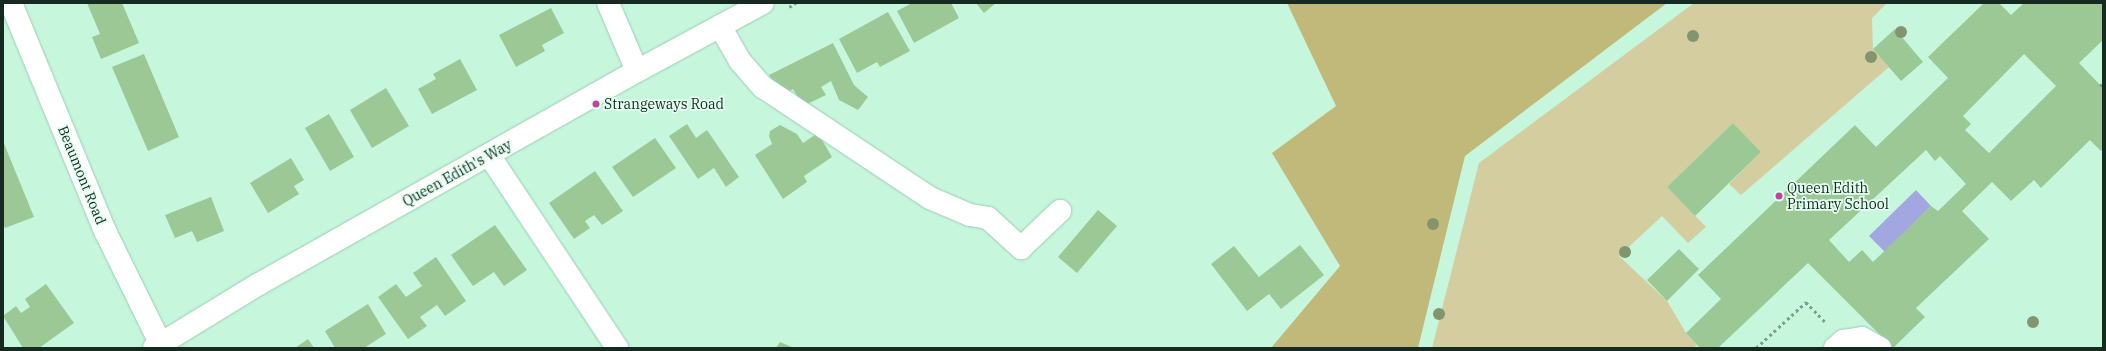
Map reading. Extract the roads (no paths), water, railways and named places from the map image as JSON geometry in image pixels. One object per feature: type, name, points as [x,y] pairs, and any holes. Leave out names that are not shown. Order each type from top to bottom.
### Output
[{"type":"street","name":"Beaumont Road","points":[[11,3],[105,231],[157,346]]},
{"type":"street","points":[[608,3],[637,71]]},
{"type":"street","name":"Queen Edith's Way","points":[[157,346],[637,71],[763,3]]},
{"type":"street","points":[[720,26],[740,61],[763,87],[930,198],[970,215],[988,218],[1021,248],[1060,211]]},
{"type":"street","points":[[489,155],[617,348]]},
{"type":"street","points":[[1839,345],[1862,338],[1880,348]]},
{"type":"water","points":[[1916,190],[1931,206],[1885,252],[1869,236]]},
{"type":"place","name":"Strangeways Road","points":[[596,104]]},
{"type":"place","name":"Queen Edith Primary School","points":[[1779,196]]}]
